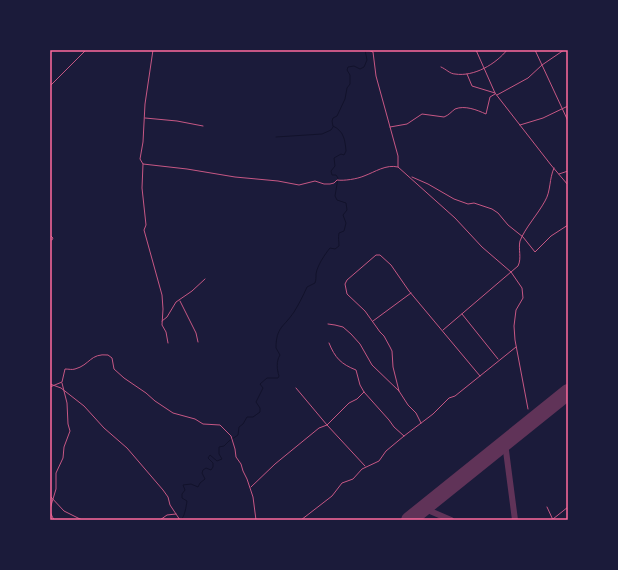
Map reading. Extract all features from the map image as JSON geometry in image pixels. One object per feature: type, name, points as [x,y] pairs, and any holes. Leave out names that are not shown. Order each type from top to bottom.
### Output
[{"type":"street","points":[[50,86],[86,50]]},
{"type":"street","points":[[153,50],[145,104],[140,158],[143,164],[142,188],[146,225],[144,230],[162,295],[162,326],[166,332],[168,343]]},
{"type":"street","points":[[370,50],[373,52],[376,76],[398,156],[398,167]]},
{"type":"street","points":[[476,50],[497,96],[568,185]]},
{"type":"street","points":[[441,67],[453,74],[472,74],[484,69],[507,50]]},
{"type":"street","points":[[535,50],[568,121]]},
{"type":"street","points":[[497,96],[528,78],[542,65],[564,50]]},
{"type":"street","points":[[466,74],[472,86],[495,93]]},
{"type":"street","points":[[390,127],[407,124],[422,114],[444,117],[456,109],[463,108],[473,109],[486,114],[490,97],[495,93]]},
{"type":"street","points":[[520,125],[543,118],[568,106]]},
{"type":"street","points":[[145,117],[203,126]]},
{"type":"street","points":[[143,164],[299,184],[315,181],[330,184],[337,180],[360,178],[382,168],[390,166],[398,167],[455,218],[482,247],[511,272],[522,288],[524,292],[523,298],[516,310],[514,321],[516,347],[528,409]]},
{"type":"street","points":[[442,330],[489,292],[500,280],[520,264],[519,246],[522,237],[545,201],[549,191],[551,175],[554,168]]},
{"type":"street","points":[[558,174],[568,171]]},
{"type":"street","points":[[410,177],[416,178],[454,199],[468,204],[474,203],[492,209],[498,213],[535,252],[551,236],[568,225]]},
{"type":"street","points":[[50,235],[53,238],[52,240]]},
{"type":"street","points":[[399,391],[393,367],[392,351],[384,336],[363,308],[347,294],[345,284],[352,275],[376,256],[382,255],[480,376]]},
{"type":"street","points":[[162,322],[167,317],[176,302],[192,291],[205,279]]},
{"type":"street","points":[[373,321],[381,317],[386,311],[412,293]]},
{"type":"street","points":[[179,300],[194,328],[198,342]]},
{"type":"street","points":[[462,314],[499,360]]},
{"type":"street","points":[[328,324],[335,324],[343,327],[351,334],[360,344],[372,365],[399,391],[421,424]]},
{"type":"street","points":[[329,343],[345,366],[356,370],[360,385],[364,392],[404,436]]},
{"type":"street","points":[[302,520],[332,496],[342,483],[353,479],[362,469],[379,460],[404,436],[421,424],[449,398],[455,396],[516,347]]},
{"type":"street","points":[[50,509],[54,500],[56,489],[56,473],[63,458],[64,447],[70,431],[68,424],[67,403],[62,382],[65,369],[73,370],[98,355],[108,355],[112,358],[114,370],[146,393],[155,402],[173,413],[195,419],[203,424],[220,425],[231,436],[236,458],[242,465],[243,471],[251,488],[256,520]]},
{"type":"street","points":[[50,387],[62,382]]},
{"type":"street","points":[[50,384],[63,389],[84,406],[104,428],[128,448],[164,490],[170,505],[180,520]]},
{"type":"street","points":[[296,388],[327,425],[366,467]]},
{"type":"street","points":[[251,488],[280,460],[322,426],[327,425],[349,403],[357,399],[364,392]]},
{"type":"street","points":[[50,496],[64,511],[82,520]]},
{"type":"street","points":[[547,507],[553,519],[568,508]]},
{"type":"street","points":[[50,512],[54,520]]},
{"type":"street","points":[[160,520],[167,515],[177,514]]},
{"type":"waterway","points":[[333,126],[333,118],[337,116],[345,99],[347,88],[350,84],[350,75],[347,70],[348,67],[354,66],[360,69],[364,67],[367,60],[365,50]]},
{"type":"waterway","points":[[181,520],[187,501],[182,498],[182,494],[185,490],[183,485],[191,484],[198,487],[205,479],[202,473],[203,470],[206,468],[211,470],[213,467],[213,463],[208,458],[210,455],[217,461],[222,459],[219,454],[219,447],[224,446],[238,435],[239,427],[243,424],[247,417],[253,417],[260,412],[260,408],[256,402],[263,388],[260,384],[267,378],[278,378],[279,376],[277,366],[280,355],[276,348],[276,341],[279,331],[294,312],[307,287],[315,283],[318,267],[326,253],[330,248],[335,249],[339,246],[339,233],[344,231],[346,223],[343,215],[347,210],[346,203],[337,200],[335,196],[338,178],[336,175],[332,175],[331,171],[335,166],[334,158],[341,154],[344,155],[346,151],[342,133],[333,126]]},
{"type":"waterway","points":[[276,137],[322,134],[331,130],[333,127]]},
{"type":"taxiway","points":[[505,443],[515,520]]},
{"type":"taxiway","points":[[423,508],[451,520]]},
{"type":"runway","points":[[409,520],[568,392]]}]
